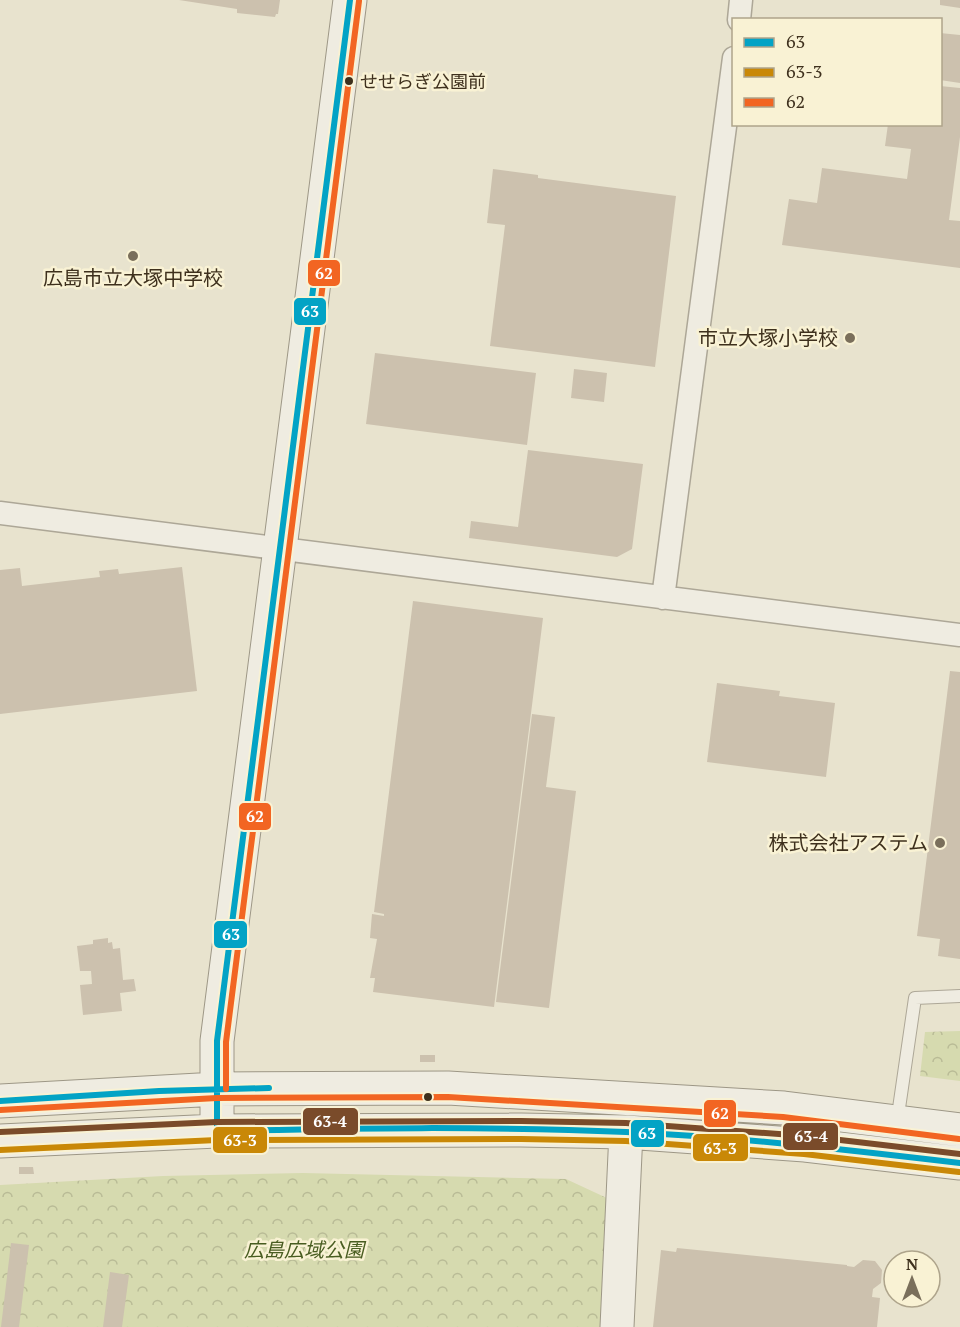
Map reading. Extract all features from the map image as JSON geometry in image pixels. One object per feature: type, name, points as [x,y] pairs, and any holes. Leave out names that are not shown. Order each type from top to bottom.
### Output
[{"type":"street","points":[[217,1131],[218,1041],[350,0]]},
{"type":"street","points":[[739,18],[741,0]]},
{"type":"street","points":[[663,598],[732,73]]},
{"type":"street","points":[[0,513],[960,635]]},
{"type":"street","points":[[0,1101],[217,1089],[448,1088],[784,1108],[960,1130]]},
{"type":"street","points":[[0,1141],[217,1131],[415,1129],[627,1132],[805,1144],[960,1162]]},
{"type":"street","points":[[617,1327],[627,1132]]},
{"type":"lane","points":[[897,1122],[915,998],[960,996]]},
{"type":"green space","points":[[960,1031],[960,1081],[920,1076],[925,1032]]},
{"type":"green space","name":"広島広域公園","points":[[303,1173],[566,1179],[609,1199],[602,1327],[0,1327],[0,1185],[163,1176]]},
{"type":"building","points":[[179,0],[280,0],[278,14],[275,17],[237,13],[237,9]]},
{"type":"building","points":[[940,0],[960,0],[960,8],[940,5]]},
{"type":"building","points":[[942,33],[960,35],[960,83],[942,80]]},
{"type":"building","points":[[942,86],[960,88],[960,137],[949,220],[960,221],[960,268],[782,245],[789,199],[817,203],[822,168],[907,179],[911,149],[885,146],[888,126],[942,126]]},
{"type":"building","points":[[493,169],[538,175],[538,178],[676,196],[655,367],[490,346],[505,225],[487,223]]},
{"type":"building","points":[[375,353],[536,373],[527,445],[366,424]]},
{"type":"building","points":[[574,369],[607,373],[604,402],[571,398]]},
{"type":"building","points":[[528,450],[643,464],[632,549],[617,557],[469,538],[471,521],[518,527]]},
{"type":"building","points":[[182,567],[197,691],[0,714],[0,570],[20,568],[22,586],[100,577],[99,571],[118,569],[119,574]]},
{"type":"building","points":[[413,601],[543,618],[494,1007],[373,992],[375,978],[370,978],[377,939],[370,938],[372,914],[384,916],[384,914],[374,912]]},
{"type":"building","points":[[950,671],[960,672],[960,959],[938,956],[940,939],[917,936]]},
{"type":"building","points":[[717,683],[780,691],[779,696],[835,703],[826,777],[707,762]]},
{"type":"building","points":[[532,714],[555,717],[546,787],[576,791],[549,1008],[496,1002]]},
{"type":"building","points":[[108,938],[108,943],[112,942],[113,949],[120,948],[123,980],[134,979],[136,991],[120,993],[122,1011],[83,1015],[80,985],[92,984],[91,971],[80,971],[77,946],[93,944],[93,940]]},
{"type":"building","points":[[420,1055],[435,1055],[435,1062],[420,1062]]},
{"type":"building","points":[[19,1167],[33,1167],[34,1174],[19,1174]]},
{"type":"building","points":[[11,1243],[29,1245],[19,1327],[1,1327]]},
{"type":"building","points":[[677,1248],[854,1267],[863,1260],[875,1261],[882,1270],[881,1283],[873,1289],[872,1297],[880,1298],[877,1327],[653,1327],[661,1250],[676,1252]]},
{"type":"building","points":[[110,1272],[129,1275],[122,1327],[103,1327]]},
{"type":"transit line","name":"63","points":[[350,0],[217,1041],[217,1131],[422,1128],[626,1132],[751,1141],[960,1163]]},
{"type":"transit line","name":"62","points":[[226,1089],[226,1042],[359,1]]},
{"type":"transit line","name":"63","points":[[0,1101],[159,1091],[269,1088]]},
{"type":"transit line","name":"62","points":[[0,1110],[217,1098],[448,1097],[783,1117],[959,1139]]},
{"type":"transit line","name":"63-4","points":[[0,1132],[217,1122],[626,1123],[806,1136],[960,1154]]},
{"type":"transit line","name":"63-3","points":[[0,1150],[217,1140],[626,1141],[804,1154],[959,1172]]},
{"type":"place","name":"せせらぎ公園前","points":[[349,81]]},
{"type":"place","name":"広島市立大塚中学校","points":[[133,256]]},
{"type":"place","name":"市立大塚小学校","points":[[850,338]]},
{"type":"place","name":"株式会社アステム","points":[[940,843]]}]
